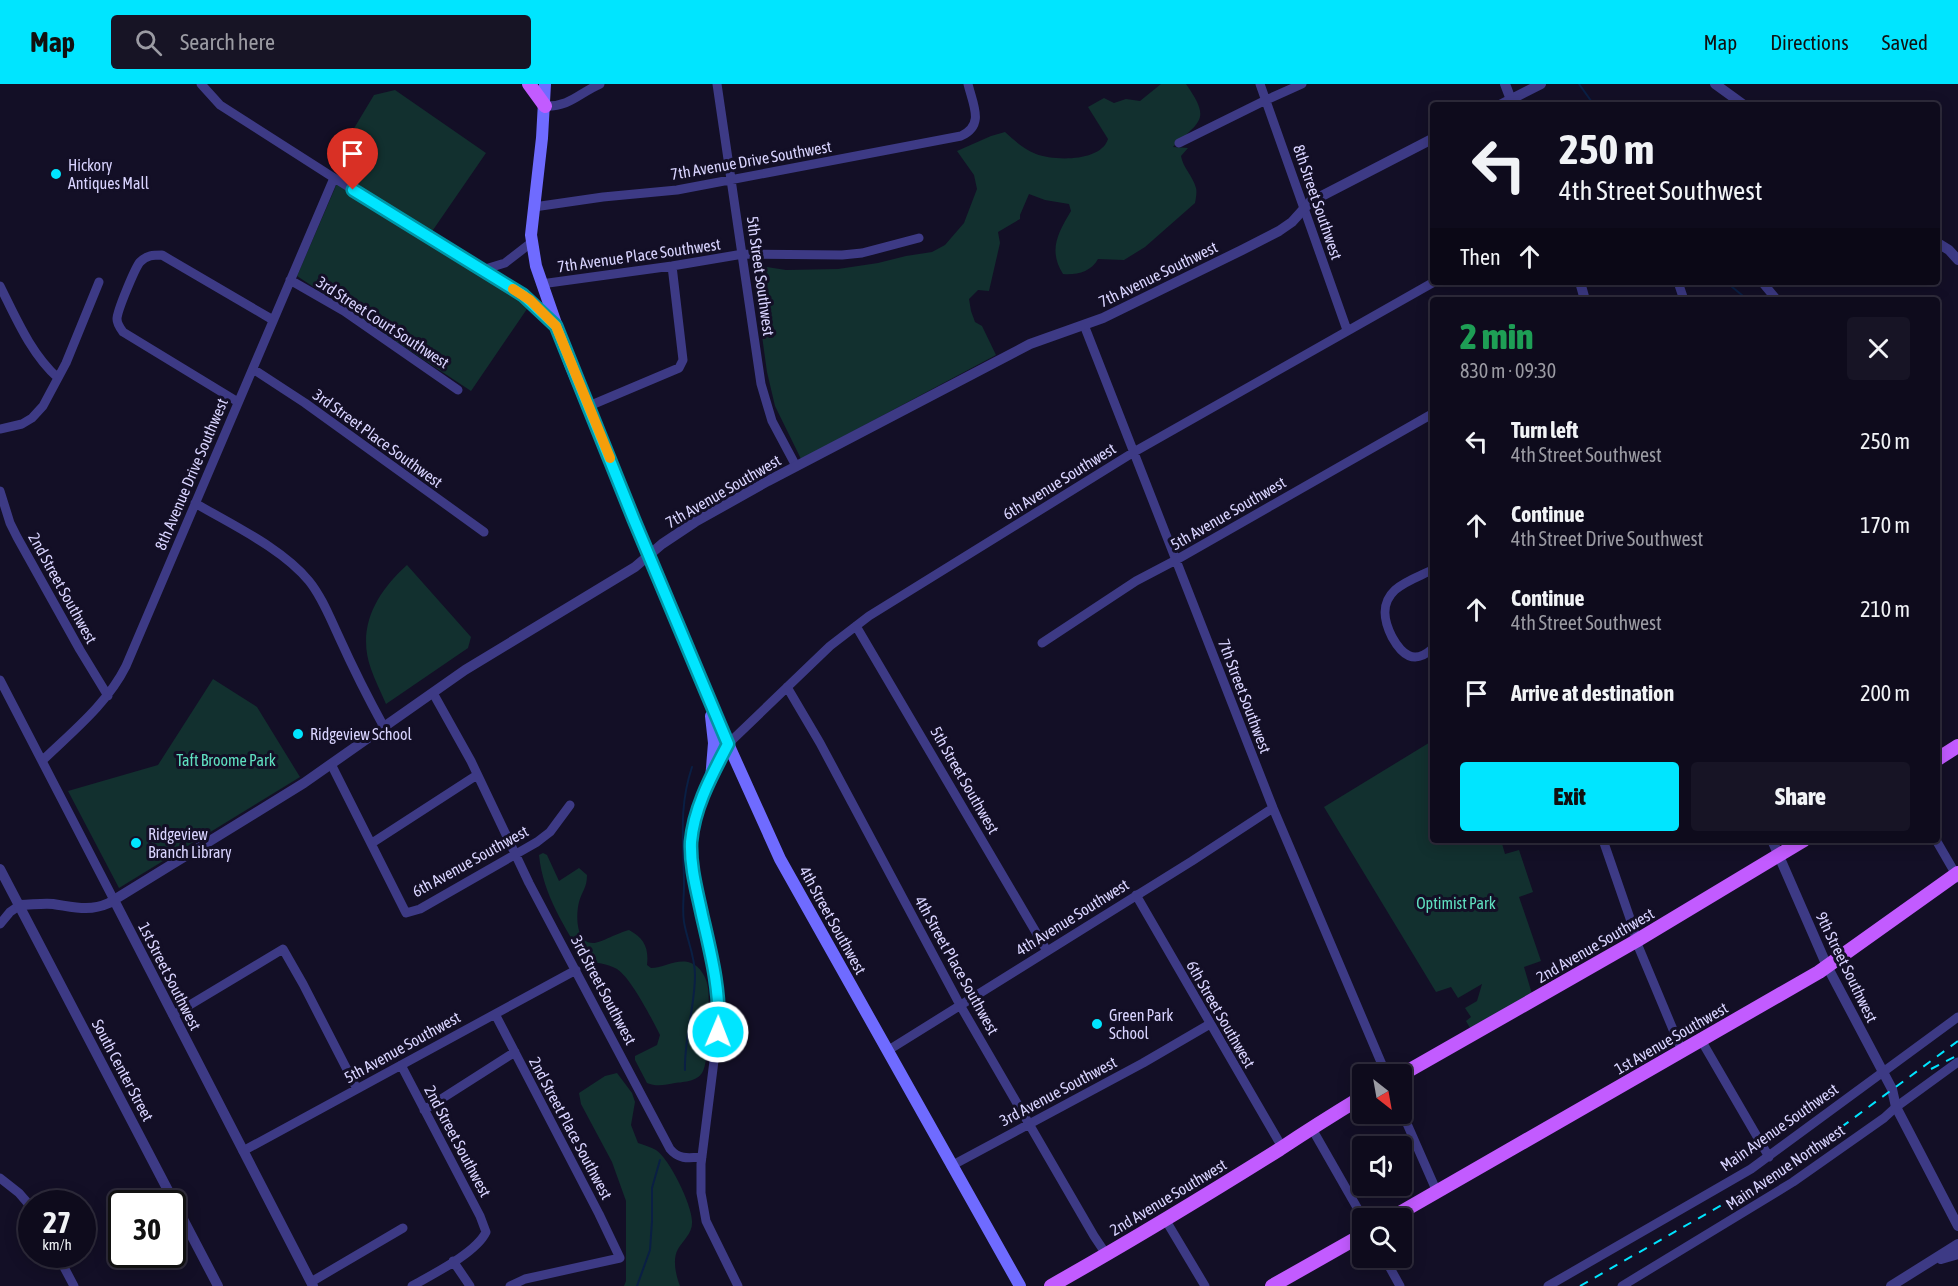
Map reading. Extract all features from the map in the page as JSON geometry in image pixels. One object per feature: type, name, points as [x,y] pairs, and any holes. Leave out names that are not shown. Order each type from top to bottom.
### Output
[{"type":"main road","points":[[529,84],[545,106]]},
{"type":"main road","name":"4th Street Southwest","points":[[545,84],[545,106],[532,242],[542,284],[556,326],[728,744],[780,859],[1020,1286]]},
{"type":"main road","points":[[705,686],[714,734],[711,780]]},
{"type":"main road","points":[[1940,757],[1958,746]]},
{"type":"main road","name":"2nd Avenue Southwest","points":[[1412,1069],[1636,941],[1799,843]]},
{"type":"main road","name":"1st Avenue Southwest","points":[[1409,1208],[1827,966],[1957,875]]},
{"type":"main road","name":"2nd Avenue Southwest","points":[[1051,1286],[1352,1104]]},
{"type":"main road","points":[[1272,1286],[1352,1241]]},
{"type":"street","points":[[201,84],[220,105],[530,300],[556,326]]},
{"type":"street","points":[[545,106],[556,107],[565,104],[600,84]]},
{"type":"street","name":"5th Street Southwest","points":[[717,84],[761,384],[772,421],[796,466]]},
{"type":"street","name":"7th Avenue Drive Southwest","points":[[534,207],[677,190],[961,136],[972,130],[976,119],[968,84]]},
{"type":"street","name":"8th Street Southwest","points":[[1260,84],[1347,330]]},
{"type":"street","points":[[1179,143],[1302,84]]},
{"type":"street","points":[[1505,84],[1512,102],[1541,84]]},
{"type":"street","points":[[1714,84],[1740,102]]},
{"type":"street","name":"7th Avenue Southwest","points":[[20,905],[52,904],[90,909],[114,900],[232,828],[330,764],[465,670],[636,567],[662,544],[695,522],[796,466],[1030,344],[1084,326],[1140,301],[1279,231],[1292,222],[1310,202],[1430,140]]},
{"type":"street","name":"8th Avenue Drive Southwest","points":[[43,760],[108,696],[118,683],[334,178]]},
{"type":"street","name":"7th Avenue Place Southwest","points":[[542,284],[743,254],[842,255],[862,253],[919,238]]},
{"type":"street","points":[[482,270],[505,263],[532,242]]},
{"type":"street","points":[[1940,244],[1958,260]]},
{"type":"street","points":[[238,402],[123,332],[117,319],[126,293],[140,262],[152,255],[162,255],[273,320]]},
{"type":"street","points":[[589,406],[679,368],[683,360],[672,266]]},
{"type":"street","name":"3rd Street Court Southwest","points":[[290,280],[344,311],[458,390]]},
{"type":"street","points":[[0,429],[17,426],[32,418],[43,406],[66,363],[99,282]]},
{"type":"street","name":"6th Avenue Southwest","points":[[728,744],[830,646],[856,626],[1134,452],[1430,284]]},
{"type":"street","points":[[1764,285],[1774,297]]},
{"type":"street","points":[[0,286],[35,352],[46,368],[58,378]]},
{"type":"street","name":"7th Street Southwest","points":[[1084,326],[1273,808],[1382,1064]]},
{"type":"street","name":"3rd Street Place Southwest","points":[[253,369],[305,403],[484,532]]},
{"type":"street","name":"5th Avenue Southwest","points":[[1042,643],[1136,581],[1430,415]]},
{"type":"street","name":"2nd Street Southwest","points":[[0,491],[17,537],[108,696]]},
{"type":"street","points":[[195,503],[270,548],[298,569],[309,581],[323,603],[384,727]]},
{"type":"street","points":[[1430,571],[1396,590],[1386,604],[1384,613],[1389,630],[1403,653],[1409,656],[1421,656],[1430,650]]},
{"type":"street","name":"5th Street Southwest","points":[[856,626],[1047,951]]},
{"type":"street","name":"1st Street Southwest","points":[[0,680],[312,1284]]},
{"type":"street","name":"4th Street Place Southwest","points":[[787,687],[820,743],[960,1005],[1106,1254]]},
{"type":"street","name":"3rd Street Southwest","points":[[433,693],[515,855],[670,1149],[682,1158],[702,1157]]},
{"type":"street","points":[[728,744],[697,814],[691,843],[694,877],[715,972],[718,1005],[717,1037],[702,1157],[701,1193],[710,1229],[738,1286]]},
{"type":"street","points":[[330,764],[372,843],[477,776]]},
{"type":"street","name":"6th Avenue Southwest","points":[[372,843],[406,912],[420,909],[515,855],[550,832],[570,805]]},
{"type":"street","name":"4th Avenue Southwest","points":[[886,1051],[1192,861],[1273,808]]},
{"type":"street","points":[[1604,843],[1636,941],[1682,1051]]},
{"type":"street","name":"9th Street Southwest","points":[[1773,843],[1827,966],[1883,1071],[1894,1094],[1896,1107],[1958,1226]]},
{"type":"street","points":[[1938,843],[1957,875]]},
{"type":"street","name":"South Center Street","points":[[0,869],[218,1286]]},
{"type":"street","name":"6th Street Southwest","points":[[1136,895],[1282,1147]]},
{"type":"street","points":[[0,924],[10,912],[20,905]]},
{"type":"street","points":[[173,1015],[283,949],[308,992],[357,1089]]},
{"type":"street","name":"5th Avenue Southwest","points":[[243,1151],[576,970]]},
{"type":"street","name":"2nd Street Place Southwest","points":[[495,1014],[620,1258],[525,1279],[510,1286]]},
{"type":"street","name":"Main Avenue Southwest","points":[[1548,1286],[1769,1157],[1958,1017]]},
{"type":"street","name":"3rd Avenue Southwest","points":[[951,1166],[1210,1024]]},
{"type":"street","points":[[1701,1040],[1769,1157]]},
{"type":"street","points":[[424,1110],[514,1052]]},
{"type":"street","name":"Main Avenue Northwest","points":[[1622,1286],[1793,1182],[1958,1062]]},
{"type":"street","name":"2nd Street Southwest","points":[[401,1065],[480,1216],[486,1232],[478,1244],[453,1261]]},
{"type":"street","points":[[1407,1124],[1437,1192]]},
{"type":"street","points":[[1311,1128],[1357,1208]]},
{"type":"street","points":[[0,1178],[18,1191]]},
{"type":"street","points":[[1165,1219],[1205,1286]]},
{"type":"street","points":[[312,1284],[403,1228]]},
{"type":"street","points":[[1891,1286],[1958,1244]]},
{"type":"street","points":[[1921,1267],[1958,1254]]},
{"type":"street","points":[[412,1286],[453,1261],[470,1286]]},
{"type":"street","points":[[64,1268],[74,1286]]},
{"type":"street","points":[[1390,1268],[1400,1286]]},
{"type":"green space","points":[[1161,84],[1186,84],[1198,105],[1200,113],[1196,125],[1173,147],[1188,148],[1181,156],[1196,188],[1195,203],[1145,247],[1124,260],[1098,259],[1092,267],[1083,272],[1063,274],[1056,257],[1056,242],[1071,211],[1069,204],[1045,200],[1029,194],[1020,219],[998,232],[1000,243],[989,291],[978,290],[969,299],[975,322],[982,326],[996,355],[801,459],[775,406],[767,372],[753,271],[760,266],[786,270],[838,269],[932,252],[945,245],[964,223],[977,189],[974,175],[957,151],[1005,132],[1027,150],[1036,154],[1054,158],[1087,156],[1104,147],[1108,139],[1088,107],[1104,98],[1114,103],[1126,99],[1140,101]]},
{"type":"green space","points":[[395,90],[486,153],[426,242],[529,306],[471,391],[297,276],[341,174],[335,160],[374,95]]},
{"type":"green space","points":[[407,565],[471,637],[468,648],[386,704],[367,654],[368,625],[378,599],[396,575]]},
{"type":"green space","name":"Taft Broome Park","points":[[213,679],[257,707],[300,777],[119,888],[68,791],[158,765]]},
{"type":"green space","name":"Optimist Park","points":[[1430,742],[1430,843],[1502,843],[1505,854],[1519,850],[1533,892],[1519,897],[1541,961],[1524,967],[1532,994],[1470,1028],[1466,1021],[1471,1017],[1465,1008],[1477,1001],[1482,984],[1458,998],[1451,987],[1436,992],[1324,807]]},
{"type":"green space","points":[[543,853],[547,855],[559,881],[579,868],[587,875],[579,902],[577,920],[580,933],[587,942],[596,943],[629,930],[644,944],[647,965],[651,968],[686,962],[697,967],[702,973],[708,988],[708,1031],[705,1065],[698,1077],[665,1085],[647,1083],[635,1056],[657,1045],[660,1035],[641,999],[623,974],[610,966],[585,961],[550,897],[541,870],[539,855]]},
{"type":"green space","points":[[617,1073],[632,1093],[635,1102],[631,1125],[638,1143],[656,1150],[667,1162],[684,1194],[691,1214],[691,1229],[675,1258],[680,1286],[624,1286],[626,1281],[626,1201],[612,1162],[581,1104],[579,1093],[605,1076]]},
{"type":"waterway","points":[[1579,84],[1592,102]]},
{"type":"waterway","points":[[1730,285],[1744,297]]},
{"type":"waterway","points":[[685,1070],[695,975],[694,961],[683,917],[683,812],[692,767]]},
{"type":"waterway","points":[[637,1286],[650,1250],[652,1188],[660,1160]]},
{"type":"railway","points":[[1580,1286],[1762,1182],[1813,1148],[1958,1041]]},
{"type":"railway","points":[[1931,1069],[1958,1055]]},
{"type":"slow traffic","points":[[513,289],[530,300],[556,326],[610,458]]},
{"type":"place","name":"Hickory Antiques Mall","points":[[56,174]]},
{"type":"place","name":"Ridgeview School","points":[[298,734]]},
{"type":"place","name":"Ridgeview Branch Library","points":[[136,843]]},
{"type":"place","name":"Green Park School","points":[[1097,1024]]},
{"type":"route","points":[[353,190],[523,295],[556,326],[728,744],[700,805],[691,843],[694,877],[717,986],[718,1032]]}]
